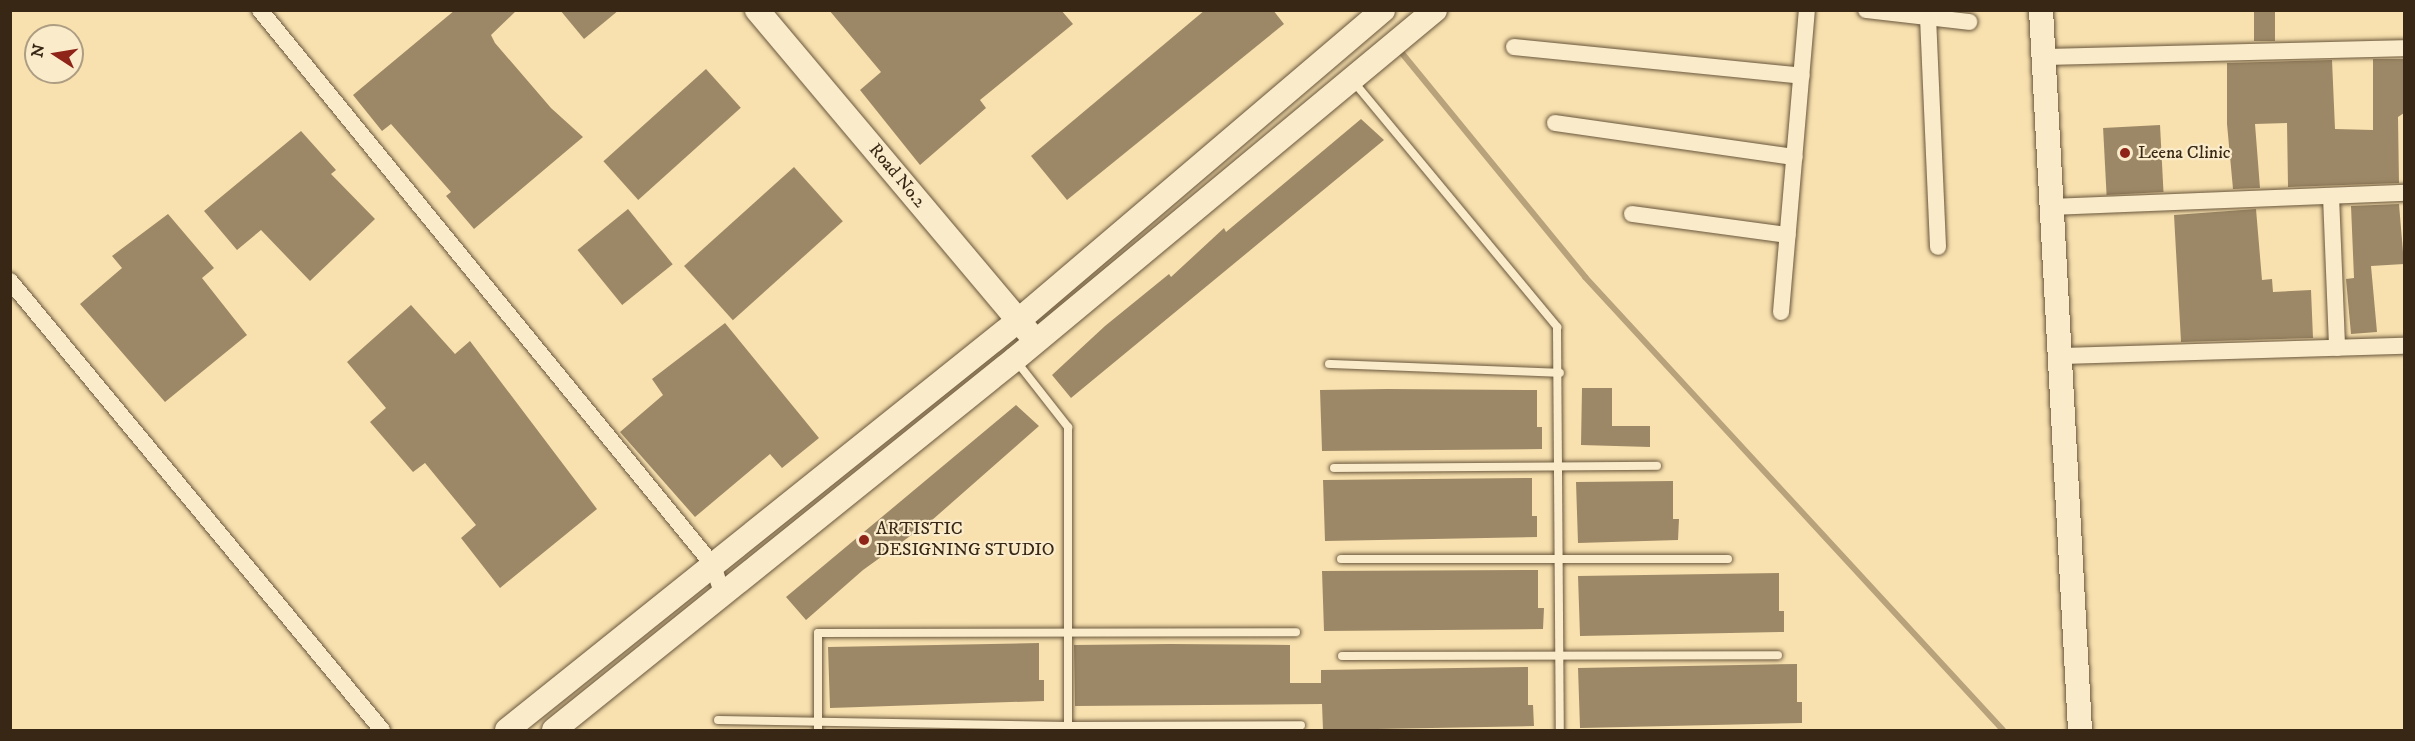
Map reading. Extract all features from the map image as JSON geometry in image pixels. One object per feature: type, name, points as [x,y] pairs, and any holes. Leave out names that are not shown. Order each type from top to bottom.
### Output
[{"type":"main road","name":"Road No.2","points":[[757,10],[1036,341]]},
{"type":"main road","points":[[554,730],[1015,360],[1435,10]]},
{"type":"main road","points":[[2041,10],[2062,356],[2080,730]]},
{"type":"main road","points":[[507,730],[1018,320],[1382,12],[1401,38]]},
{"type":"street","points":[[260,10],[713,565],[722,593]]},
{"type":"street","points":[[1781,312],[1807,10]]},
{"type":"street","points":[[1866,10],[1969,22]]},
{"type":"street","points":[[1928,17],[1938,247]]},
{"type":"street","points":[[1514,47],[1802,75]]},
{"type":"street","points":[[2043,57],[2404,48]]},
{"type":"street","points":[[1555,123],[1795,157]]},
{"type":"street","points":[[2052,207],[2404,194]]},
{"type":"street","points":[[2331,196],[2337,348]]},
{"type":"street","points":[[1632,214],[1788,235]]},
{"type":"street","points":[[10,281],[382,730]]},
{"type":"street","points":[[2062,356],[2404,346]]},
{"type":"lane","points":[[1351,78],[1557,327],[1560,373],[1560,730]]},
{"type":"lane","points":[[1015,360],[1068,427],[1068,728]]},
{"type":"lane","points":[[1329,364],[1560,373]]},
{"type":"lane","points":[[1334,468],[1657,466]]},
{"type":"lane","points":[[1341,559],[1728,558]]},
{"type":"lane","points":[[818,727],[818,633],[1068,630],[1296,632]]},
{"type":"lane","points":[[1342,656],[1778,655]]},
{"type":"lane","points":[[718,720],[818,727],[1068,728],[1301,725]]},
{"type":"building","points":[[455,10],[517,10],[491,35],[495,43],[551,108],[583,137],[474,229],[446,196],[451,192],[391,124],[382,131],[353,95]]},
{"type":"building","points":[[560,10],[619,10],[584,39]]},
{"type":"building","points":[[829,10],[1061,10],[1073,24],[980,100],[986,108],[920,165],[860,90],[881,72]]},
{"type":"building","points":[[1205,10],[1273,10],[1284,24],[1067,200],[1031,156]]},
{"type":"building","points":[[2254,10],[2275,10],[2275,41],[2254,41]]},
{"type":"building","points":[[2373,59],[2404,59],[2404,113],[2398,117],[2399,183],[2288,187],[2287,123],[2255,124],[2260,188],[2233,189],[2227,124],[2227,63],[2332,60],[2335,129],[2373,130]]},
{"type":"building","points":[[706,69],[741,108],[638,200],[603,161]]},
{"type":"building","points":[[1361,119],[1384,140],[1071,398],[1052,375],[1105,326],[1169,274],[1171,277],[1224,228],[1226,232]]},
{"type":"building","points":[[2160,125],[2164,192],[2107,195],[2103,128]]},
{"type":"building","points":[[301,131],[336,170],[331,174],[375,219],[310,281],[261,230],[237,250],[204,211]]},
{"type":"building","points":[[794,167],[843,221],[733,320],[684,266]]},
{"type":"building","points":[[2399,204],[2404,264],[2371,266],[2377,332],[2351,334],[2346,279],[2354,278],[2351,206]]},
{"type":"building","points":[[628,209],[673,264],[622,305],[577,250]]},
{"type":"building","points":[[2256,209],[2262,280],[2272,279],[2273,292],[2311,290],[2313,338],[2181,342],[2174,215]]},
{"type":"building","points":[[168,214],[214,268],[202,278],[247,335],[165,402],[80,304],[122,268],[112,256]]},
{"type":"building","points":[[411,305],[455,354],[470,341],[597,509],[500,588],[461,538],[476,525],[425,463],[413,472],[370,422],[386,408],[347,362]]},
{"type":"building","points":[[725,323],[819,438],[782,468],[770,454],[695,517],[620,432],[663,395],[652,379]]},
{"type":"building","points":[[1582,388],[1612,388],[1612,426],[1650,426],[1650,447],[1581,445]]},
{"type":"building","points":[[1320,390],[1537,390],[1537,427],[1542,427],[1542,449],[1322,451]]},
{"type":"building","points":[[1016,405],[1039,426],[931,521],[863,570],[806,620],[786,597]]},
{"type":"building","points":[[1532,478],[1532,516],[1537,516],[1537,537],[1325,541],[1323,480]]},
{"type":"building","points":[[1673,481],[1673,519],[1679,519],[1678,540],[1578,543],[1576,482]]},
{"type":"building","points":[[1538,570],[1538,608],[1544,608],[1543,629],[1324,631],[1322,571]]},
{"type":"building","points":[[1779,573],[1779,611],[1784,611],[1784,632],[1580,636],[1578,576]]},
{"type":"building","points":[[1039,643],[1039,680],[1044,680],[1044,701],[830,708],[828,647]]},
{"type":"building","points":[[1074,645],[1290,645],[1290,683],[1321,683],[1321,670],[1528,667],[1528,705],[1533,705],[1534,726],[1323,730],[1322,704],[1075,706]]},
{"type":"building","points":[[1797,664],[1797,702],[1802,702],[1802,723],[1580,728],[1578,668]]},
{"type":"waterway","points":[[1401,52],[1585,277],[2003,730]]},
{"type":"place","name":"Leena Clinic","points":[[2125,153]]},
{"type":"place","name":"ARTISTIC DESIGNING STUDIO","points":[[864,540]]}]
